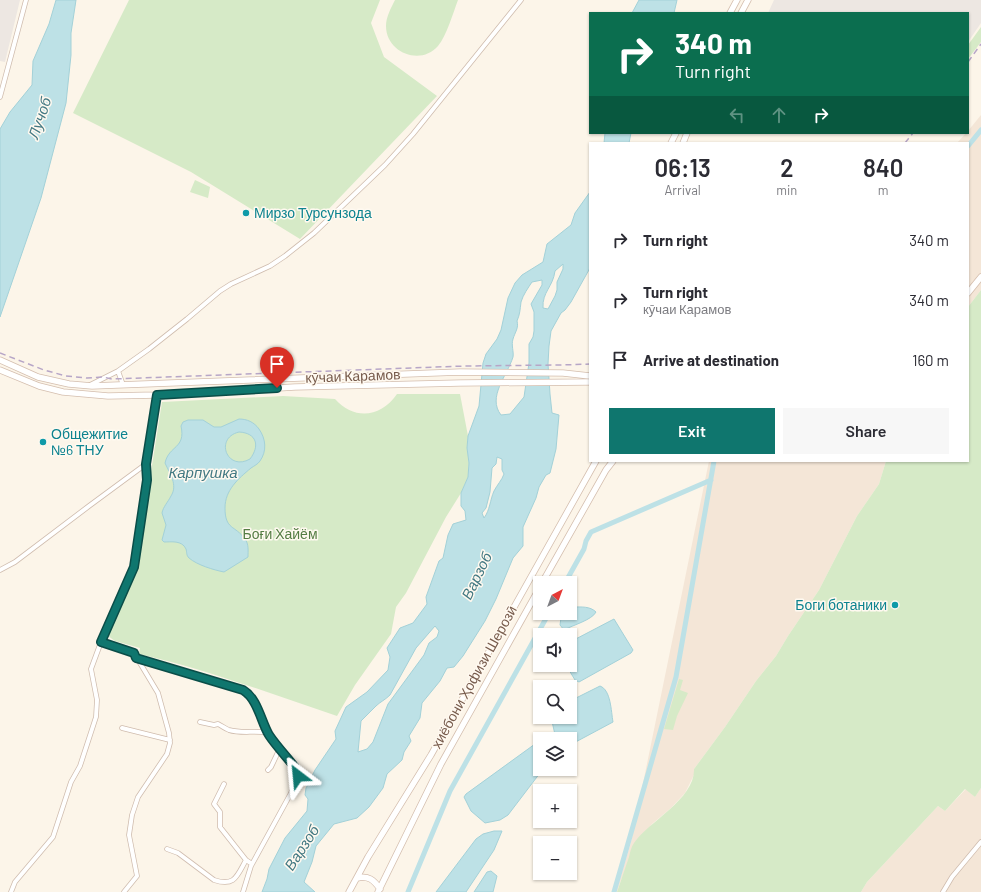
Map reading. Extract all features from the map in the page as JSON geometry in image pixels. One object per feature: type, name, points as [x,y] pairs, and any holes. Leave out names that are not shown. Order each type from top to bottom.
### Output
[{"type":"main road","points":[[730,12],[736,0]]},
{"type":"main road","points":[[742,12],[748,0]]},
{"type":"main road","points":[[969,292],[981,277]]},
{"type":"main road","name":"кӯчаи Карамов","points":[[0,360],[38,377],[69,384],[88,386],[460,372],[563,373],[589,376]]},
{"type":"main road","name":"кӯчаи Карамов","points":[[0,370],[39,386],[63,392],[108,396],[157,395],[295,387],[589,382]]},
{"type":"main road","points":[[208,382],[208,391]]},
{"type":"main road","name":"хиёбони Ҳофизи Шерозӣ","points":[[349,892],[431,755],[595,462]]},
{"type":"main road","points":[[546,576],[606,470],[612,462]]},
{"type":"main road","name":"хиёбони Ҳофизи Шерозӣ","points":[[379,890],[441,764],[533,600]]},
{"type":"main road","points":[[357,878],[370,878],[374,881],[379,890]]},
{"type":"street","points":[[0,97],[26,0]]},
{"type":"street","points":[[88,386],[118,371],[149,349],[220,291],[231,284],[270,266],[314,233],[385,164],[413,134],[521,0]]},
{"type":"street","points":[[118,371],[123,385]]},
{"type":"street","points":[[11,892],[16,882],[54,837],[71,782],[80,766],[96,717],[97,700],[91,669],[101,642],[134,567],[147,480],[146,464],[157,395]]},
{"type":"street","points":[[0,570],[15,562],[146,464]]},
{"type":"street","points":[[101,642],[134,653],[158,693],[170,740],[167,754],[138,797],[132,815],[129,835],[137,876],[124,892]]},
{"type":"street","points":[[136,658],[243,690],[253,701],[268,732],[296,769],[298,776],[286,802],[252,864],[243,892]]},
{"type":"street","points":[[200,722],[214,725],[218,724],[227,730],[247,733],[268,732]]},
{"type":"street","points":[[122,728],[170,740]]},
{"type":"street","points":[[268,770],[280,748]]},
{"type":"street","points":[[224,784],[214,804],[220,812],[220,827],[246,860],[252,864]]},
{"type":"street","points":[[943,892],[952,877],[981,842]]},
{"type":"street","points":[[167,849],[178,854],[214,880],[218,881],[233,881],[246,860]]},
{"type":"shaded area","points":[[0,0],[20,0],[5,62],[0,61]]},
{"type":"shaded area","points":[[774,0],[981,0],[981,23],[969,41],[969,12],[768,12]]},
{"type":"shaded area","points":[[981,115],[981,290],[969,306],[969,142],[958,142],[965,134],[969,134],[969,130]]},
{"type":"shaded area","points":[[709,462],[886,462],[879,484],[857,516],[819,590],[776,656],[756,681],[694,769],[694,775],[685,793],[647,830],[616,892],[631,842]]},
{"type":"shaded area","points":[[981,788],[981,892],[861,892],[867,882],[938,806],[945,811],[966,789],[975,797]]},
{"type":"green space","points":[[129,0],[380,0],[371,23],[384,57],[437,96],[300,239],[191,172],[73,113]]},
{"type":"green space","points":[[395,0],[458,0],[450,24],[444,36],[438,46],[431,52],[414,56],[406,54],[392,43],[388,35],[386,23]]},
{"type":"green space","points":[[981,27],[981,42],[969,58],[969,44]]},
{"type":"green space","points":[[195,180],[210,187],[208,198],[190,192]]},
{"type":"green space","name":"Боги ботаники","points":[[981,290],[981,788],[975,797],[965,789],[945,811],[938,806],[867,882],[861,892],[617,892],[631,848],[641,835],[670,809],[687,790],[692,780],[694,769],[756,681],[776,656],[819,590],[857,516],[879,484],[886,462],[969,462],[969,306]]},
{"type":"green space","name":"Боғи Хайём","points":[[397,394],[460,394],[468,436],[468,477],[461,493],[446,517],[406,593],[396,607],[391,634],[355,685],[337,716],[214,674],[139,654],[140,648],[115,641],[108,636],[136,569],[138,559],[137,546],[162,402],[283,396],[335,399],[351,411],[368,413],[383,408],[391,402]]},
{"type":"green space","points":[[679,679],[683,680],[680,690],[688,693],[677,716],[673,730],[664,729]]},
{"type":"water","name":"Лучоб","points":[[56,0],[76,0],[71,33],[71,55],[66,103],[41,198],[0,317],[0,129],[10,112],[32,85],[33,61],[49,24]]},
{"type":"water","points":[[639,0],[677,0],[674,12],[633,12]]},
{"type":"water","points":[[605,134],[631,134],[629,142],[604,142]]},
{"type":"water","name":"Варзоб","points":[[589,193],[589,270],[571,302],[561,313],[551,331],[549,346],[548,364],[552,413],[559,415],[556,449],[550,473],[546,475],[539,487],[536,498],[523,527],[523,546],[513,558],[485,621],[463,656],[454,667],[447,668],[440,681],[422,703],[420,718],[409,736],[411,741],[404,752],[402,760],[387,774],[383,788],[369,807],[357,818],[334,824],[316,846],[312,862],[304,882],[315,892],[262,892],[269,869],[285,838],[307,811],[308,799],[305,795],[306,788],[315,770],[336,739],[335,731],[346,707],[367,692],[388,670],[390,657],[387,648],[400,628],[413,623],[427,604],[426,597],[439,561],[443,558],[448,535],[453,524],[466,520],[465,511],[461,506],[461,493],[468,477],[468,436],[479,406],[483,363],[486,354],[497,339],[501,330],[508,298],[515,283],[522,275],[543,262],[547,244],[571,225],[575,213]],"holes":[[[563,264],[563,269],[557,282],[555,296],[548,309],[543,308],[544,298],[554,277],[555,271]],[[542,280],[542,285],[531,304],[534,312],[534,331],[533,337],[529,344],[529,363],[524,397],[510,414],[501,415],[497,408],[497,394],[513,357],[512,341],[517,328],[521,302],[524,294],[532,282]],[[497,457],[502,459],[502,470],[504,474],[494,491],[488,512],[484,518],[482,513],[486,508],[490,492],[492,468],[496,464]],[[435,626],[439,631],[437,637],[429,643],[424,655],[388,704],[373,742],[367,749],[358,752],[361,721],[390,695],[416,648]]]},
{"type":"water","name":"Карпушка","points":[[239,419],[250,421],[259,429],[265,445],[264,453],[260,461],[233,485],[227,496],[225,515],[229,524],[246,541],[248,557],[224,572],[192,561],[188,557],[186,549],[182,544],[176,542],[164,542],[162,540],[166,525],[162,513],[174,488],[165,463],[167,457],[181,439],[181,426],[183,422],[188,420],[203,420],[214,427],[221,427]],"holes":[[[239,432],[250,435],[255,441],[255,449],[250,459],[242,462],[235,461],[226,453],[225,447],[227,441],[231,435]]]},
{"type":"water","points":[[577,607],[588,608],[596,612],[586,620],[568,628],[562,628],[560,625],[561,620],[577,620]]},
{"type":"water","points":[[614,619],[633,650],[631,653],[579,682],[575,680],[570,672],[577,672],[577,638]]},
{"type":"water","points":[[600,686],[604,688],[611,707],[613,722],[577,741],[577,732],[554,732],[553,724],[577,724],[577,698]]},
{"type":"water","points":[[533,745],[533,776],[538,776],[508,815],[500,820],[485,823],[471,811],[464,797],[466,794]]},
{"type":"water","points":[[494,831],[502,831],[494,850],[466,892],[436,892],[476,839],[483,834]]},
{"type":"water","points":[[491,871],[497,876],[493,892],[474,892],[487,872]]},
{"type":"waterway","points":[[969,145],[981,130]]},
{"type":"waterway","points":[[614,892],[676,677],[714,462]]},
{"type":"waterway","points":[[569,576],[584,549],[591,532],[711,480]]},
{"type":"waterway","points":[[408,892],[450,791],[545,620]]},
{"type":"railway","points":[[969,61],[981,44]]},
{"type":"railway","points":[[906,142],[912,134]]},
{"type":"railway","points":[[0,353],[44,370],[66,376],[87,378],[103,377],[112,379],[465,366],[589,364]]},
{"type":"place","name":"Мирзо Турсунзода","points":[[246,213]]},
{"type":"place","name":"Общежитие №6 ТНУ","points":[[43,442]]},
{"type":"place","name":"Боги ботаники","points":[[895,605]]},
{"type":"route","points":[[277,388],[157,395],[146,464],[147,480],[138,532],[134,567],[101,642],[134,653],[136,658],[243,690],[250,696],[256,705],[269,735],[296,769],[298,776]]}]
